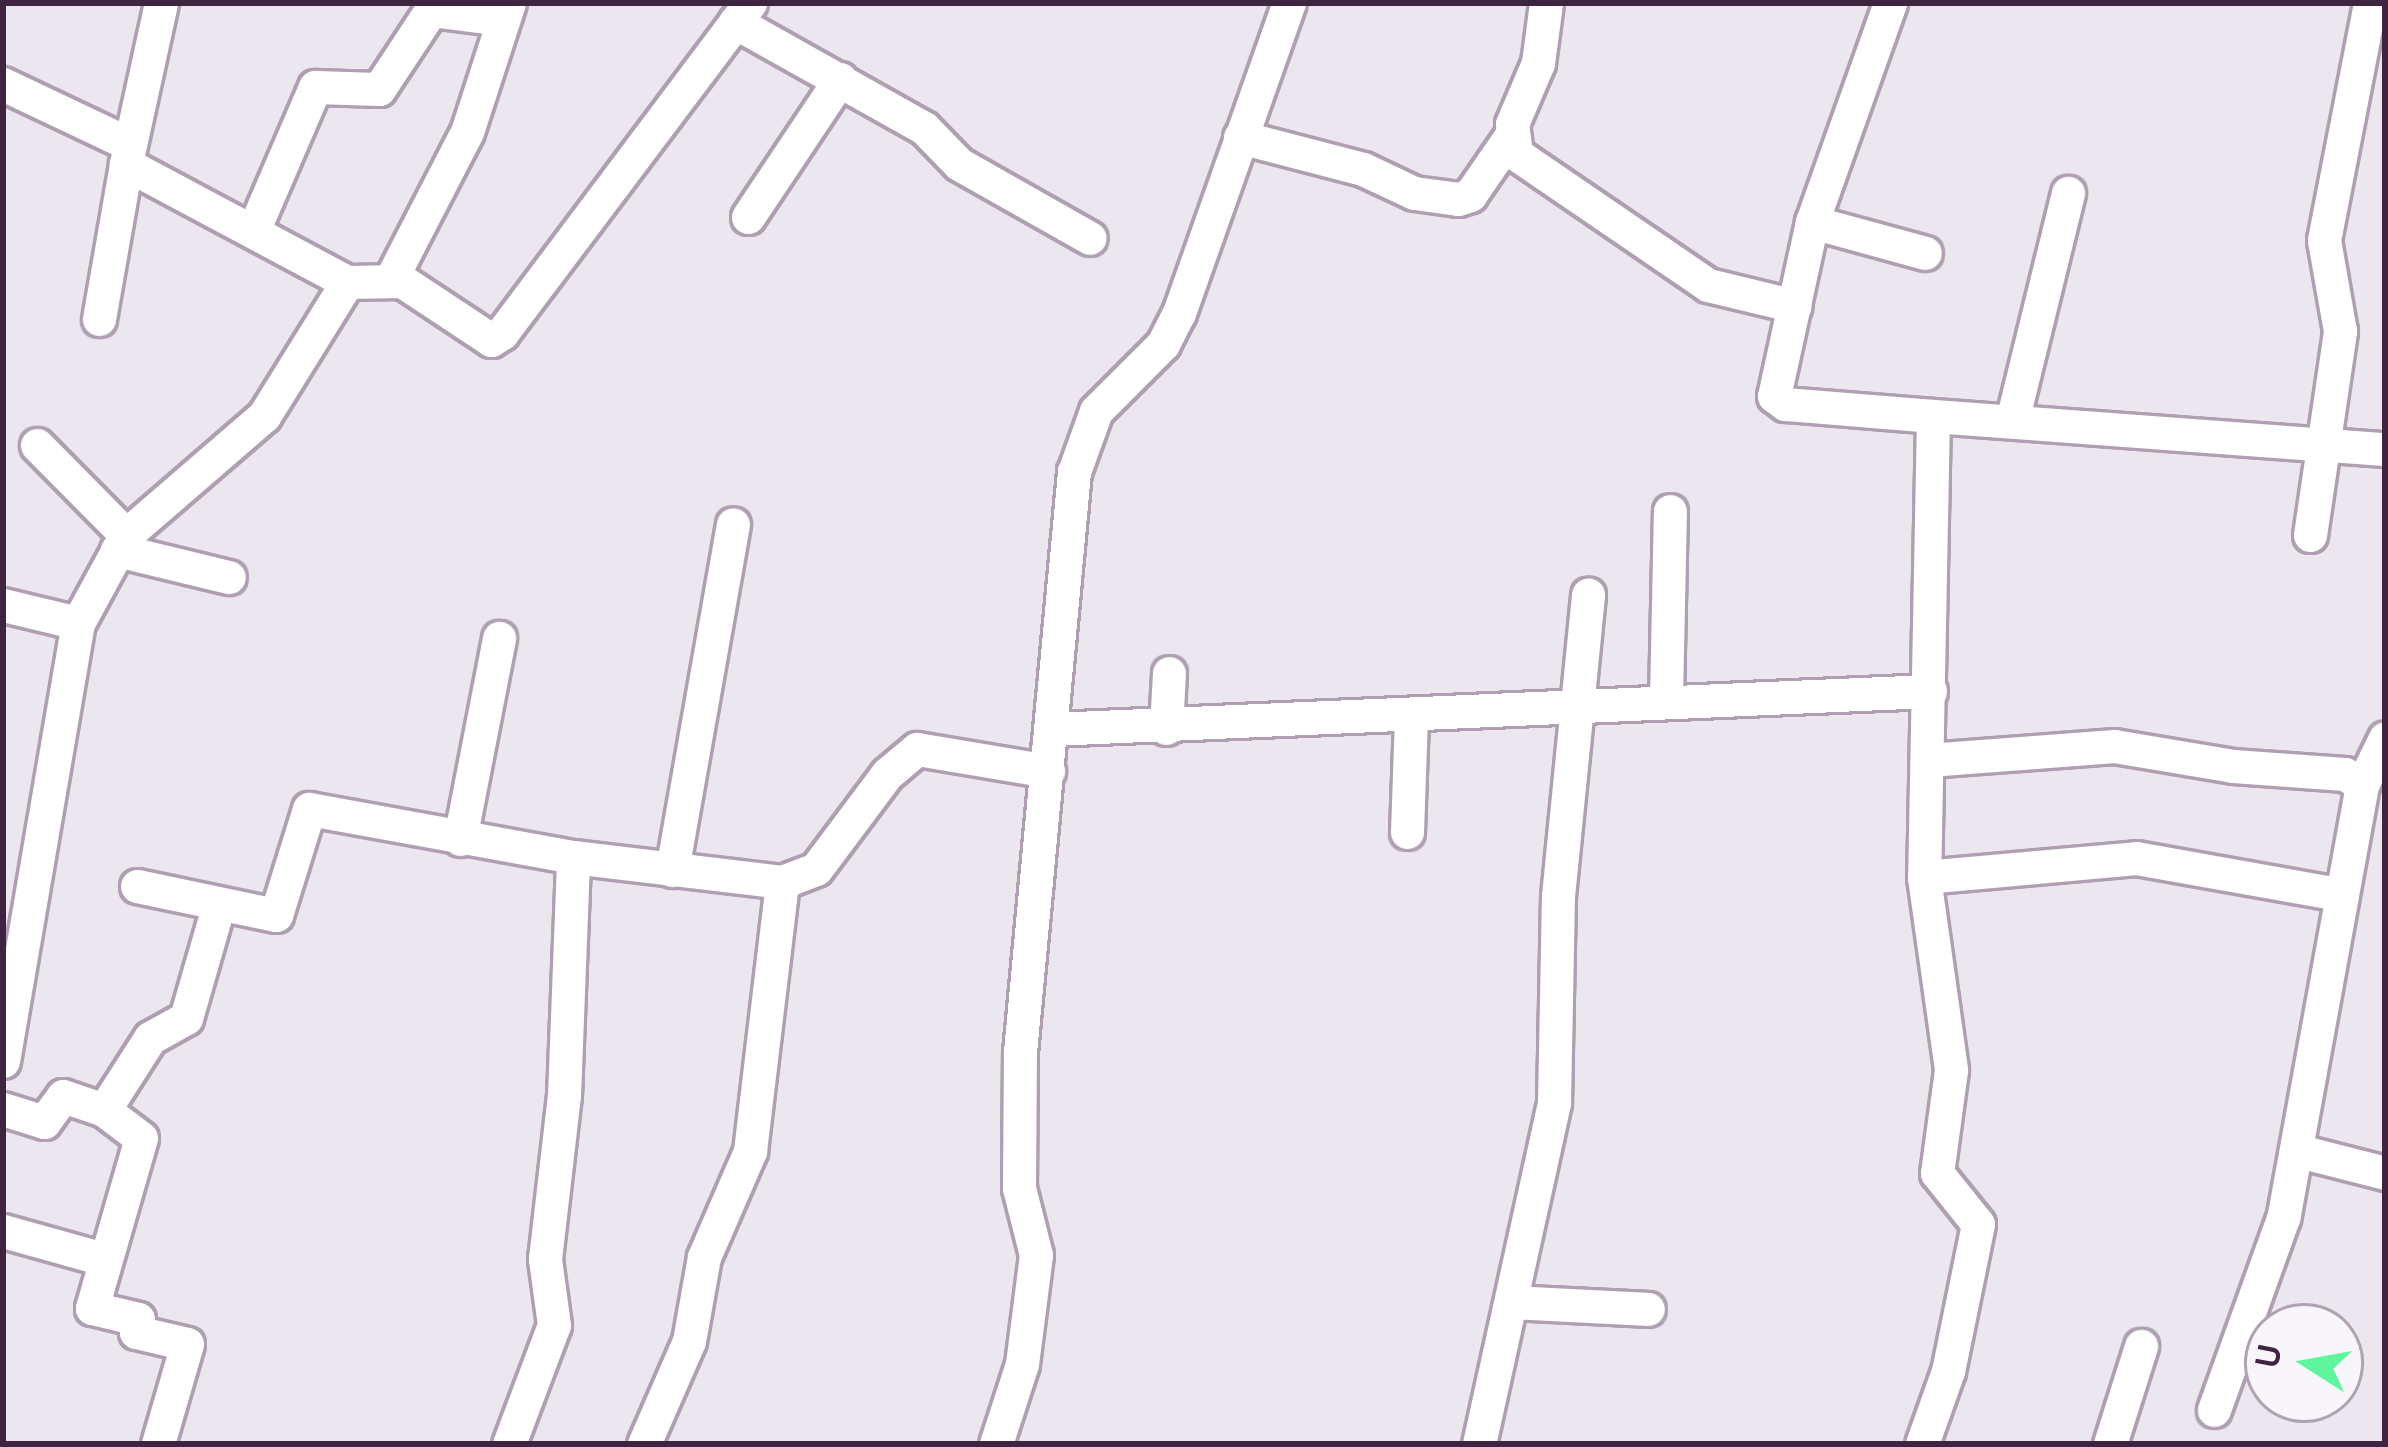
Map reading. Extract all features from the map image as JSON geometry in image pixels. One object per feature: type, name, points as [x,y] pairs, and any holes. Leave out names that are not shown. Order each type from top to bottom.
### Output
[{"type":"street","points":[[100,319],[126,153],[161,3]]},
{"type":"street","points":[[996,1444],[1022,1364],[1036,1256],[1019,1188],[1020,1052],[1074,472],[1085,431],[1115,387],[1163,344],[1289,3]]},
{"type":"street","points":[[1240,137],[1363,169],[1414,193],[1458,200],[1470,195],[1510,137],[1538,63],[1546,3]]},
{"type":"street","points":[[2310,535],[2329,442],[2339,317],[2324,240],[2370,3]]},
{"type":"street","points":[[1890,5],[1812,222],[1775,384],[1778,401],[2385,448]]},
{"type":"street","points":[[253,231],[315,87],[379,89],[430,10],[505,11],[467,131],[391,279]]},
{"type":"street","points":[[3,84],[347,282],[391,279],[490,340],[502,333],[742,12],[840,80],[924,128],[959,164],[1090,238]]},
{"type":"street","points":[[748,217],[840,80]]},
{"type":"street","points":[[1510,137],[1516,154],[1708,285],[1795,306]]},
{"type":"street","points":[[2012,422],[2068,193]]},
{"type":"street","points":[[1812,222],[1925,253]]},
{"type":"street","points":[[3,1061],[77,623],[122,543],[264,416],[347,282]]},
{"type":"street","points":[[1922,1444],[1948,1371],[1978,1224],[1937,1173],[1951,1070],[1924,878],[1933,416]]},
{"type":"street","points":[[37,446],[122,543],[229,577]]},
{"type":"street","points":[[1666,699],[1670,511]]},
{"type":"street","points":[[672,870],[733,524]]},
{"type":"street","points":[[1479,1444],[1555,1103],[1558,896],[1582,704],[1588,594]]},
{"type":"street","points":[[3,605],[77,623]]},
{"type":"street","points":[[460,839],[499,638]]},
{"type":"street","points":[[1166,728],[1169,673]]},
{"type":"street","points":[[1052,729],[1166,728],[1666,699],[1930,692]]},
{"type":"street","points":[[1407,832],[1411,715]]},
{"type":"street","points":[[2214,1410],[2299,1151],[2339,894],[2362,784],[2385,738]]},
{"type":"street","points":[[1928,760],[2114,746],[2233,766],[2344,774],[2362,784]]},
{"type":"street","points":[[137,886],[276,915],[309,809],[573,857],[782,882],[816,869],[887,774],[917,748],[1048,771]]},
{"type":"street","points":[[509,1444],[554,1325],[544,1259],[564,1096],[573,857]]},
{"type":"street","points":[[1924,878],[2137,858],[2339,894]]},
{"type":"street","points":[[644,1444],[689,1341],[704,1257],[750,1151],[782,882]]},
{"type":"street","points":[[104,1110],[150,1038],[186,1018],[219,904]]},
{"type":"street","points":[[3,1109],[44,1121],[63,1096],[104,1110],[141,1138],[92,1308],[138,1319],[136,1332],[187,1345],[158,1444]]},
{"type":"street","points":[[2299,1151],[2385,1173]]},
{"type":"street","points":[[3,1231],[103,1259]]},
{"type":"street","points":[[1512,1302],[1648,1309]]},
{"type":"street","points":[[2110,1444],[2141,1346]]}]
